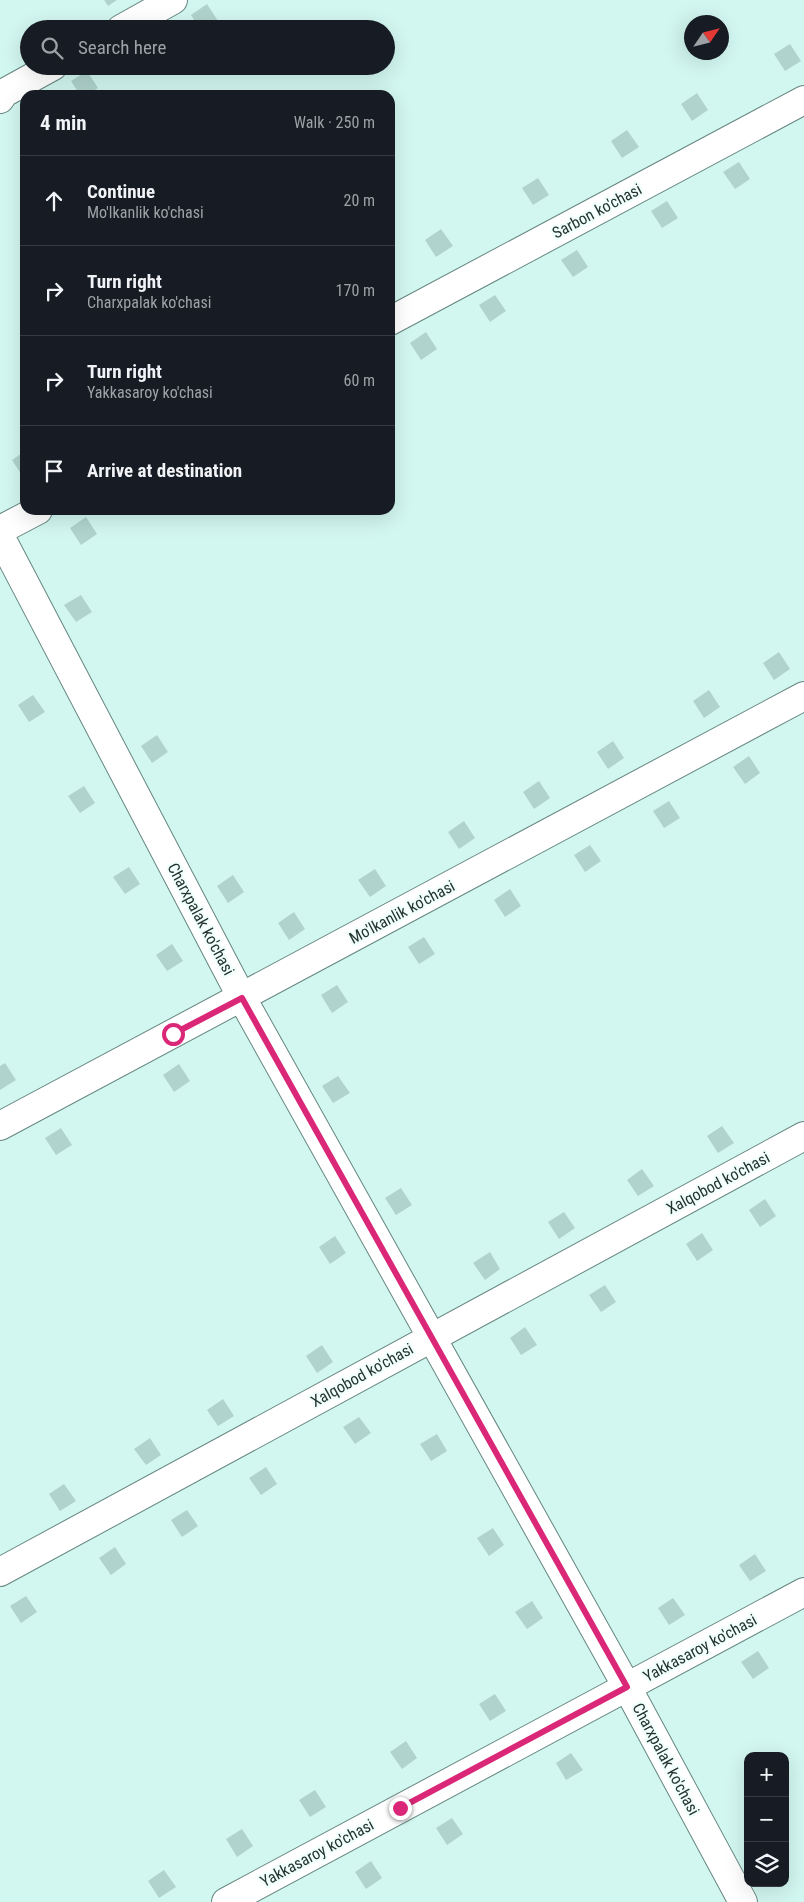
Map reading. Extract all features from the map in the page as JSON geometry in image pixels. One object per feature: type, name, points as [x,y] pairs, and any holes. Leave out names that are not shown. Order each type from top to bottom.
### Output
[{"type":"street","points":[[137,20],[173,0]]},
{"type":"street","points":[[0,99],[4,93],[37,75]]},
{"type":"street","name":"Sarbon ko'chasi","points":[[395,318],[804,100]]},
{"type":"street","points":[[0,530],[28,515]]},
{"type":"street","name":"Charxpalak ko'chasi","points":[[0,536],[242,998],[627,1687],[742,1902]]},
{"type":"street","name":"Mo'lkanlik ko'chasi","points":[[0,1126],[804,696]]},
{"type":"street","name":"Xalqobod ko'chasi","points":[[0,1572],[804,1136]]},
{"type":"street","name":"Yakkasaroy ko'chasi","points":[[226,1902],[804,1592]]},
{"type":"building","points":[[104,0],[117,0],[108,6]]},
{"type":"building","points":[[207,4],[217,20],[194,20],[191,15]]},
{"type":"building","points":[[790,44],[801,61],[785,71],[774,54]]},
{"type":"building","points":[[81,75],[90,75],[98,88],[95,90],[77,90],[71,81]]},
{"type":"building","points":[[697,93],[708,110],[692,121],[681,104]]},
{"type":"building","points":[[627,130],[639,147],[622,158],[611,141]]},
{"type":"building","points":[[739,162],[750,179],[735,189],[723,172]]},
{"type":"building","points":[[538,178],[549,195],[533,205],[522,188]]},
{"type":"building","points":[[667,201],[678,218],[662,228],[651,211]]},
{"type":"building","points":[[441,229],[453,246],[436,257],[425,240]]},
{"type":"building","points":[[577,250],[588,267],[573,277],[561,260]]},
{"type":"building","points":[[495,295],[506,311],[490,322],[479,305]]},
{"type":"building","points":[[426,332],[437,349],[421,360],[410,343]]},
{"type":"building","points":[[20,454],[20,472],[12,460]]},
{"type":"building","points":[[86,517],[97,534],[81,545],[70,528]]},
{"type":"building","points":[[81,595],[92,612],[76,622],[64,605]]},
{"type":"building","points":[[779,652],[790,669],[774,680],[763,663]]},
{"type":"building","points":[[709,690],[720,707],[704,718],[693,701]]},
{"type":"building","points":[[33,695],[45,712],[29,722],[18,705]]},
{"type":"building","points":[[157,735],[168,752],[152,763],[141,746]]},
{"type":"building","points":[[613,741],[624,758],[608,769],[597,752]]},
{"type":"building","points":[[749,756],[760,773],[745,784],[733,767]]},
{"type":"building","points":[[539,781],[550,798],[534,809],[523,792]]},
{"type":"building","points":[[84,786],[95,803],[80,813],[68,796]]},
{"type":"building","points":[[669,801],[680,818],[664,828],[653,811]]},
{"type":"building","points":[[464,821],[475,838],[459,849],[448,832]]},
{"type":"building","points":[[590,845],[601,861],[585,872],[574,855]]},
{"type":"building","points":[[129,867],[140,884],[125,894],[113,877]]},
{"type":"building","points":[[375,869],[386,886],[370,897],[358,880]]},
{"type":"building","points":[[233,875],[244,892],[228,903],[217,886]]},
{"type":"building","points":[[510,889],[521,906],[505,917],[494,900]]},
{"type":"building","points":[[294,912],[305,929],[289,940],[278,923]]},
{"type":"building","points":[[424,937],[435,954],[419,964],[408,947]]},
{"type":"building","points":[[172,944],[183,961],[167,971],[156,955]]},
{"type":"building","points":[[337,985],[348,1002],[332,1013],[321,995]]},
{"type":"building","points":[[5,1063],[16,1080],[0,1090],[0,1066]]},
{"type":"building","points":[[179,1064],[190,1081],[174,1092],[163,1075]]},
{"type":"building","points":[[338,1076],[350,1093],[333,1103],[322,1086]]},
{"type":"building","points":[[722,1126],[734,1143],[718,1153],[707,1136]]},
{"type":"building","points":[[61,1128],[72,1145],[56,1155],[45,1138]]},
{"type":"building","points":[[642,1169],[654,1186],[638,1196],[627,1180]]},
{"type":"building","points":[[401,1188],[412,1205],[396,1215],[385,1198]]},
{"type":"building","points":[[765,1199],[776,1216],[760,1227],[749,1210]]},
{"type":"building","points":[[564,1212],[575,1228],[559,1239],[548,1222]]},
{"type":"building","points":[[702,1233],[713,1250],[697,1261],[686,1244]]},
{"type":"building","points":[[335,1236],[346,1253],[330,1264],[319,1247]]},
{"type":"building","points":[[490,1252],[500,1269],[485,1280],[473,1263]]},
{"type":"building","points":[[605,1285],[616,1302],[601,1312],[589,1295]]},
{"type":"building","points":[[525,1327],[537,1345],[521,1355],[510,1338]]},
{"type":"building","points":[[322,1345],[333,1362],[317,1373],[306,1356]]},
{"type":"building","points":[[223,1399],[234,1416],[218,1426],[207,1410]]},
{"type":"building","points":[[359,1417],[371,1433],[355,1444],[343,1427]]},
{"type":"building","points":[[437,1434],[447,1451],[431,1461],[420,1444]]},
{"type":"building","points":[[150,1438],[161,1455],[146,1465],[134,1449]]},
{"type":"building","points":[[266,1467],[277,1484],[261,1495],[249,1478]]},
{"type":"building","points":[[64,1484],[76,1501],[60,1511],[49,1494]]},
{"type":"building","points":[[187,1510],[198,1526],[182,1537],[171,1520]]},
{"type":"building","points":[[493,1528],[504,1545],[489,1556],[477,1538]]},
{"type":"building","points":[[115,1547],[126,1564],[111,1575],[99,1558]]},
{"type":"building","points":[[755,1554],[766,1571],[750,1581],[739,1565]]},
{"type":"building","points":[[26,1596],[37,1612],[21,1623],[10,1606]]},
{"type":"building","points":[[673,1598],[685,1615],[669,1625],[658,1608]]},
{"type":"building","points":[[532,1601],[543,1618],[527,1629],[515,1612]]},
{"type":"building","points":[[758,1651],[769,1668],[753,1679],[741,1662]]},
{"type":"building","points":[[495,1694],[506,1711],[490,1721],[479,1704]]},
{"type":"building","points":[[406,1741],[417,1758],[402,1769],[390,1752]]},
{"type":"building","points":[[571,1753],[583,1770],[566,1780],[556,1763]]},
{"type":"building","points":[[315,1790],[326,1807],[310,1817],[299,1800]]},
{"type":"building","points":[[452,1818],[463,1834],[447,1845],[436,1828]]},
{"type":"building","points":[[242,1829],[253,1846],[237,1857],[226,1839]]},
{"type":"building","points":[[371,1861],[382,1878],[366,1889],[355,1872]]},
{"type":"building","points":[[164,1870],[176,1887],[159,1898],[148,1881]]},
{"type":"route","points":[[173,1034],[242,998],[627,1687],[400,1808]]}]
